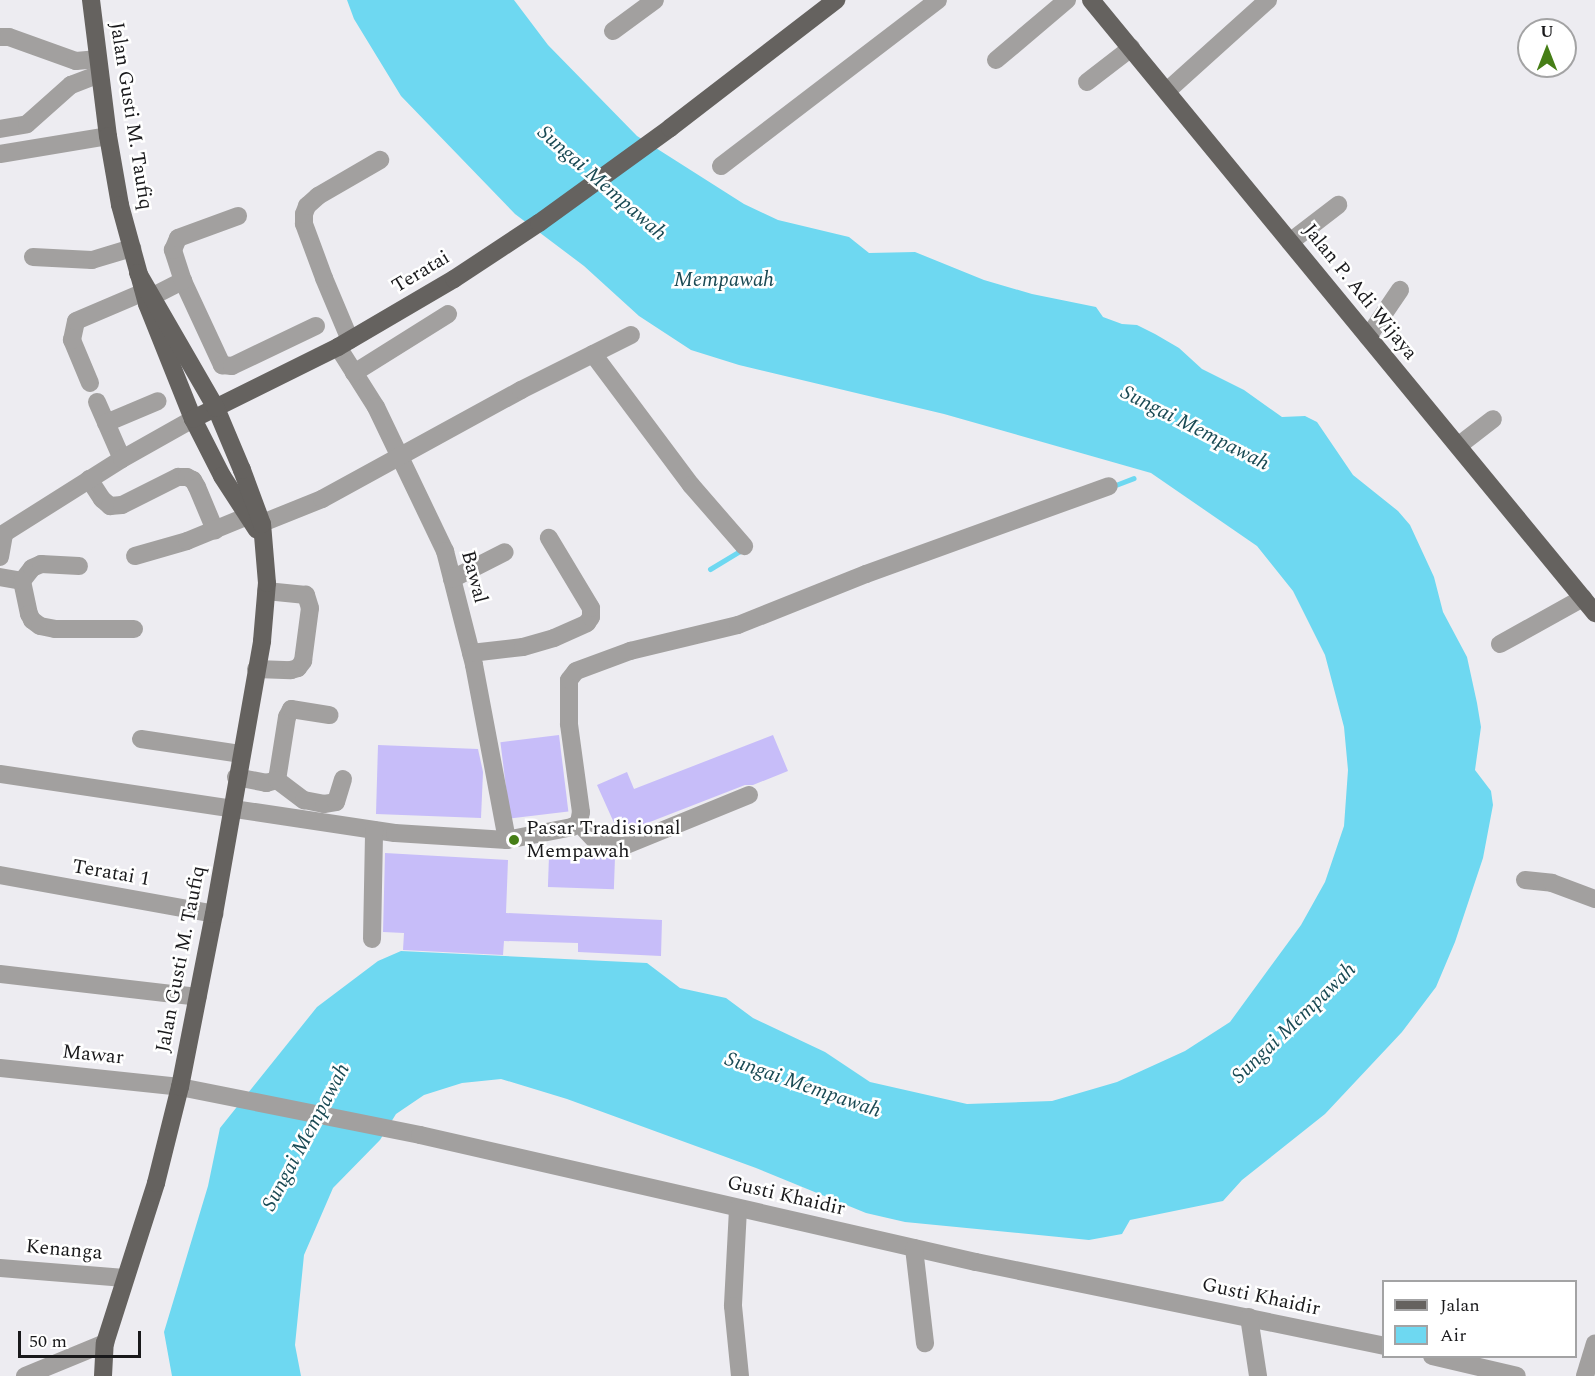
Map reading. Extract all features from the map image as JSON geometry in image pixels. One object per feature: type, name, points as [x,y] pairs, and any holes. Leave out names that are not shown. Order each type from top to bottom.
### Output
[{"type":"main road","name":"Jalan Gusti M. Taufiq","points":[[91,0],[108,135],[138,273],[148,294],[216,408],[264,544],[267,566],[256,669],[214,914],[180,1088],[156,1183],[105,1343],[103,1376]]},
{"type":"main road","name":"Teratai","points":[[193,419],[344,343],[454,279],[539,223],[670,128],[836,0]]},
{"type":"main road","name":"Jalan P. Adi Wijaya","points":[[1091,0],[1595,613]]},
{"type":"main road","name":"Jalan Gusti M. Taufiq","points":[[148,294],[177,384],[193,419],[222,476],[255,522]]},
{"type":"street","points":[[613,31],[655,0]]},
{"type":"street","points":[[721,166],[938,0]]},
{"type":"street","points":[[996,60],[1068,0]]},
{"type":"street","points":[[1167,91],[1268,0]]},
{"type":"street","points":[[0,37],[99,66]]},
{"type":"street","points":[[1087,82],[1131,48]]},
{"type":"street","points":[[0,129],[27,124],[71,85],[99,66]]},
{"type":"street","points":[[0,154],[108,135]]},
{"type":"street","name":"Bawal","points":[[380,160],[318,196],[307,206],[304,224],[354,373],[376,407],[433,521],[452,579],[471,653],[507,840]]},
{"type":"street","points":[[1290,242],[1338,205]]},
{"type":"street","points":[[238,216],[178,238],[173,250],[183,281],[222,365],[232,366],[316,326]]},
{"type":"street","points":[[33,256],[92,260],[132,248]]},
{"type":"street","points":[[90,383],[72,340],[76,321],[183,281]]},
{"type":"street","points":[[1368,337],[1400,290]]},
{"type":"street","points":[[354,373],[448,314]]},
{"type":"street","points":[[135,556],[215,531],[255,522],[322,499],[521,390],[631,335]]},
{"type":"street","points":[[593,354],[691,485],[744,546]]},
{"type":"street","points":[[106,423],[158,401]]},
{"type":"street","points":[[97,402],[122,459]]},
{"type":"street","name":"Teratai","points":[[2,535],[89,479],[193,419]]},
{"type":"street","points":[[1458,446],[1493,419]]},
{"type":"street","points":[[89,479],[102,499],[110,506],[122,505],[178,477],[187,477],[193,480],[197,487],[215,531]]},
{"type":"street","points":[[579,823],[581,806],[569,710],[569,680],[576,671],[630,651],[738,625],[866,574],[1109,486]]},
{"type":"street","points":[[0,557],[2,535]]},
{"type":"street","points":[[471,653],[523,647],[586,623],[591,617],[591,608],[549,538]]},
{"type":"street","points":[[452,579],[506,552]]},
{"type":"street","points":[[79,566],[41,564],[32,568],[22,581],[32,620],[40,626],[55,629],[135,628]]},
{"type":"street","points":[[0,577],[22,581]]},
{"type":"street","points":[[256,669],[291,670],[298,668],[303,661],[310,608],[306,595],[266,591]]},
{"type":"street","points":[[1500,644],[1583,598]]},
{"type":"street","points":[[277,780],[288,712],[293,709],[330,715]]},
{"type":"street","points":[[141,739],[240,754]]},
{"type":"street","points":[[0,774],[374,830],[507,840],[572,827],[579,823]]},
{"type":"street","points":[[236,777],[267,783],[277,780]]},
{"type":"street","points":[[277,780],[304,800],[324,804],[336,802],[343,779]]},
{"type":"street","points":[[579,823],[596,841],[608,845],[624,846],[749,795]]},
{"type":"street","points":[[372,939],[374,830]]},
{"type":"street","name":"Teratai 1","points":[[0,875],[214,914]]},
{"type":"street","points":[[1525,880],[1551,883],[1595,899]]},
{"type":"street","points":[[1,979],[198,996]]},
{"type":"street","name":"Mawar","points":[[0,1068],[180,1088]]},
{"type":"street","name":"Gusti Khaidir","points":[[180,1088],[420,1135],[914,1248],[1382,1346]]},
{"type":"street","points":[[738,1209],[733,1306],[740,1376]]},
{"type":"street","points":[[914,1248],[925,1343]]},
{"type":"street","name":"Kenanga","points":[[0,1268],[125,1278]]},
{"type":"street","points":[[1249,1317],[1258,1376]]},
{"type":"street","points":[[25,1376],[105,1343]]},
{"type":"street","points":[[1586,1376],[1595,1344]]},
{"type":"street","points":[[1440,1358],[1517,1376]]},
{"type":"water","name":"Mempawah","points":[[347,0],[514,0],[548,45],[637,136],[744,204],[778,220],[849,237],[869,253],[915,252],[984,280],[1032,294],[1096,307],[1103,317],[1122,324],[1137,325],[1179,348],[1202,369],[1244,390],[1282,417],[1305,416],[1317,422],[1353,475],[1398,511],[1410,525],[1434,577],[1443,612],[1467,657],[1481,727],[1475,770],[1491,791],[1493,805],[1483,858],[1455,942],[1436,987],[1402,1032],[1325,1114],[1242,1180],[1223,1201],[1130,1220],[1122,1234],[1089,1240],[905,1222],[866,1213],[756,1168],[567,1099],[501,1079],[462,1083],[424,1095],[396,1114],[380,1140],[333,1188],[304,1255],[295,1345],[301,1376],[172,1376],[164,1332],[208,1186],[220,1128],[317,1007],[378,961],[401,951],[647,963],[680,988],[726,998],[753,1018],[825,1052],[870,1082],[967,1104],[1052,1101],[1117,1082],[1185,1051],[1230,1022],[1301,925],[1325,882],[1344,826],[1348,770],[1344,727],[1325,655],[1293,591],[1257,546],[1151,473],[944,414],[739,365],[691,350],[639,316],[584,266],[515,214],[401,96],[354,19]]},
{"type":"building","points":[[559,735],[568,811],[510,819],[500,742]]},
{"type":"building","points":[[773,735],[788,771],[753,785],[745,785],[619,834],[597,785],[627,772],[634,789]]},
{"type":"building","points":[[378,745],[478,749],[483,772],[481,818],[376,814]]},
{"type":"building","points":[[385,853],[508,860],[506,913],[662,920],[661,956],[578,952],[578,943],[504,941],[503,955],[403,950],[404,933],[383,932]]},
{"type":"building","points":[[549,856],[615,858],[614,889],[548,887]]},
{"type":"waterway","points":[[1113,486],[1134,478]]},
{"type":"waterway","points":[[710,569],[740,551],[738,549]]},
{"type":"place","name":"Pasar Tradisional Mempawah","points":[[514,840]]},
{"type":"water label","name":"Sungai Mempawah","points":[[602,183]]},
{"type":"water label","name":"Sungai Mempawah","points":[[1195,428]]},
{"type":"water label","name":"Sungai Mempawah","points":[[1294,1023]]},
{"type":"water label","name":"Sungai Mempawah","points":[[803,1085]]},
{"type":"water label","name":"Sungai Mempawah","points":[[306,1137]]}]
